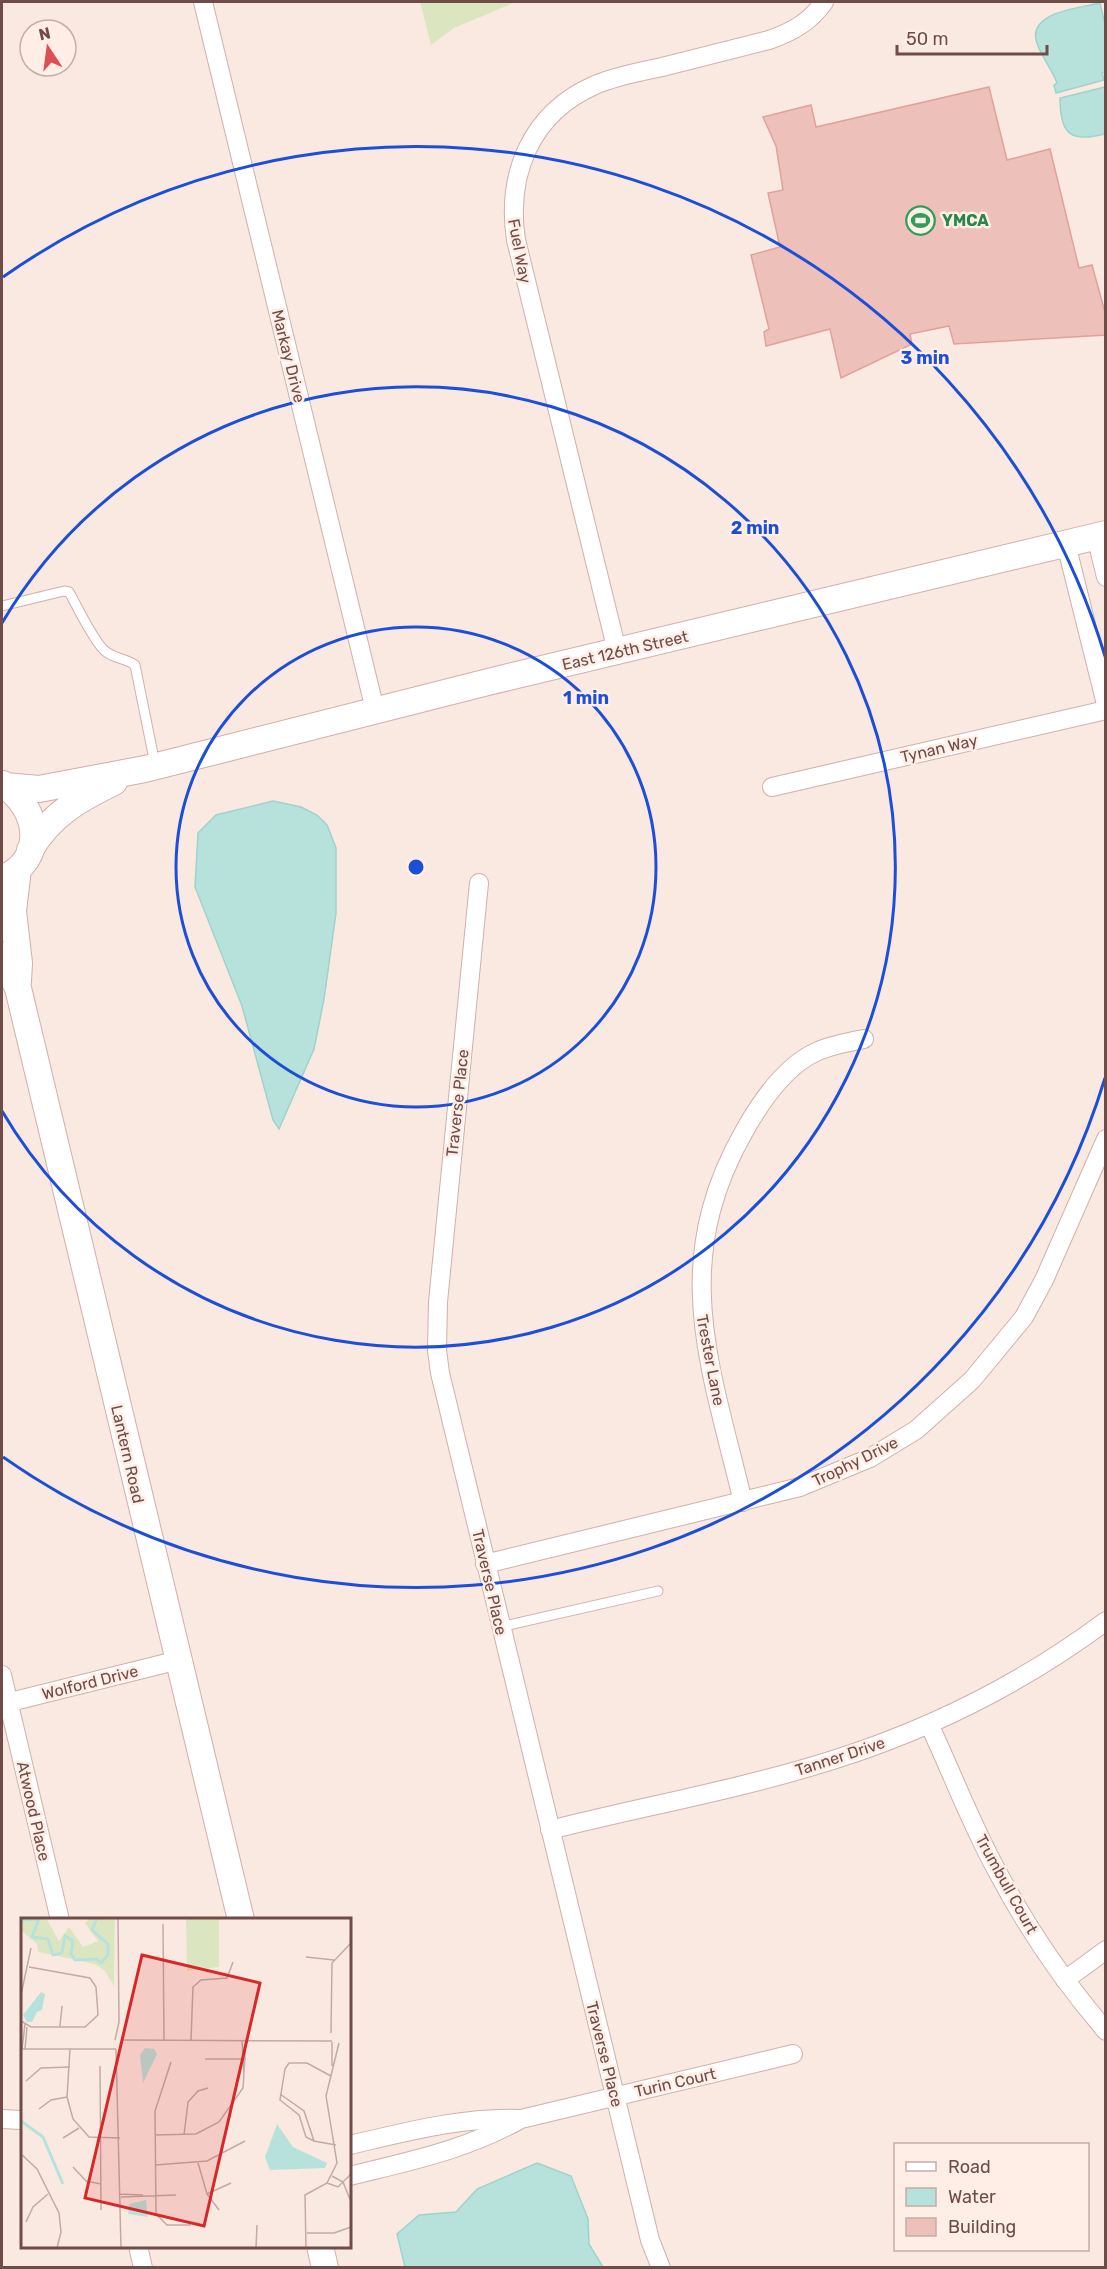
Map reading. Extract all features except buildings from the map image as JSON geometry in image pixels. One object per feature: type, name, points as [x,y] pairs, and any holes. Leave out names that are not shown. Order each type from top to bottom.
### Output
[{"type":"main road","name":"East 126th Street","points":[[3,785],[39,789],[150,767],[375,710],[1101,535]]},
{"type":"main road","name":"East 126th Street","points":[[16,866],[47,825],[63,810],[88,795],[150,767]]},
{"type":"main road","name":"Lantern Road","points":[[3,785],[21,799],[30,816],[34,834],[16,866],[13,911],[19,963],[18,988]]},
{"type":"main road","name":"Lantern Road","points":[[2,956],[18,988],[241,1918]]},
{"type":"main road","points":[[320,2248],[325,2268]]},
{"type":"street","name":"Markay Drive","points":[[203,2],[375,710]]},
{"type":"street","name":"Fuel Way","points":[[617,651],[516,240],[513,198],[520,164],[535,134],[550,116],[580,93],[595,85],[778,37],[806,22],[824,2]]},
{"type":"street","points":[[1101,535],[1106,577]]},
{"type":"street","points":[[1066,544],[1106,704]]},
{"type":"street","name":"Tynan Way","points":[[772,787],[1106,710]]},
{"type":"street","name":"Traverse Place","points":[[479,883],[438,1302],[437,1350],[440,1373],[650,2240],[661,2268]]},
{"type":"street","name":"Trester Lane","points":[[743,1502],[710,1365],[702,1315],[701,1260],[711,1207],[738,1142],[762,1102],[777,1084],[798,1063],[815,1052],[864,1039]]},
{"type":"street","name":"Trophy Drive","points":[[485,1564],[800,1487],[870,1458],[916,1430],[972,1380],[1023,1317],[1044,1280],[1106,1139]]},
{"type":"street","name":"Tanner Drive","points":[[550,1830],[837,1759],[930,1724],[1023,1677],[1106,1622]]},
{"type":"street","name":"Wolford Drive","points":[[5,1703],[179,1660]]},
{"type":"street","name":"Atwood Place","points":[[2,1675],[5,1703],[59,1918]]},
{"type":"street","name":"Trumbull Court","points":[[930,1724],[996,1871],[1017,1908],[1065,1980],[1106,2031]]},
{"type":"street","points":[[1065,1980],[1106,1950]]},
{"type":"street","name":"Turin Court","points":[[351,2145],[455,2122],[494,2118],[521,2119],[793,2054]]},
{"type":"street","points":[[2,2119],[21,2120]]},
{"type":"street","name":"Turin Court","points":[[351,2176],[445,2153],[492,2136],[521,2119]]},
{"type":"street","points":[[138,2248],[143,2268]]},
{"type":"lane","points":[[2,606],[64,591],[69,592],[103,649],[112,656],[129,660],[135,665],[150,767]]},
{"type":"lane","points":[[500,1627],[658,1591]]},
{"type":"green space","points":[[420,2],[516,2],[454,28],[431,45]]},
{"type":"water","points":[[1100,3],[1105,24],[1105,72],[1102,73],[1104,80],[1056,93],[1054,85],[1057,83],[1038,46],[1036,35],[1039,26],[1056,14]]},
{"type":"water","points":[[1105,87],[1105,134],[1083,137],[1069,133],[1062,120],[1060,98]]},
{"type":"water","points":[[273,801],[301,807],[317,815],[327,825],[336,848],[336,913],[324,999],[314,1049],[279,1129],[273,1120],[242,1006],[195,887],[198,833],[216,815]]},
{"type":"water","points":[[537,2163],[571,2176],[588,2219],[589,2244],[603,2267],[405,2267],[397,2234],[419,2215],[456,2212],[477,2189]]},
{"type":"place","name":"YMCA","points":[[921,220]]}]
